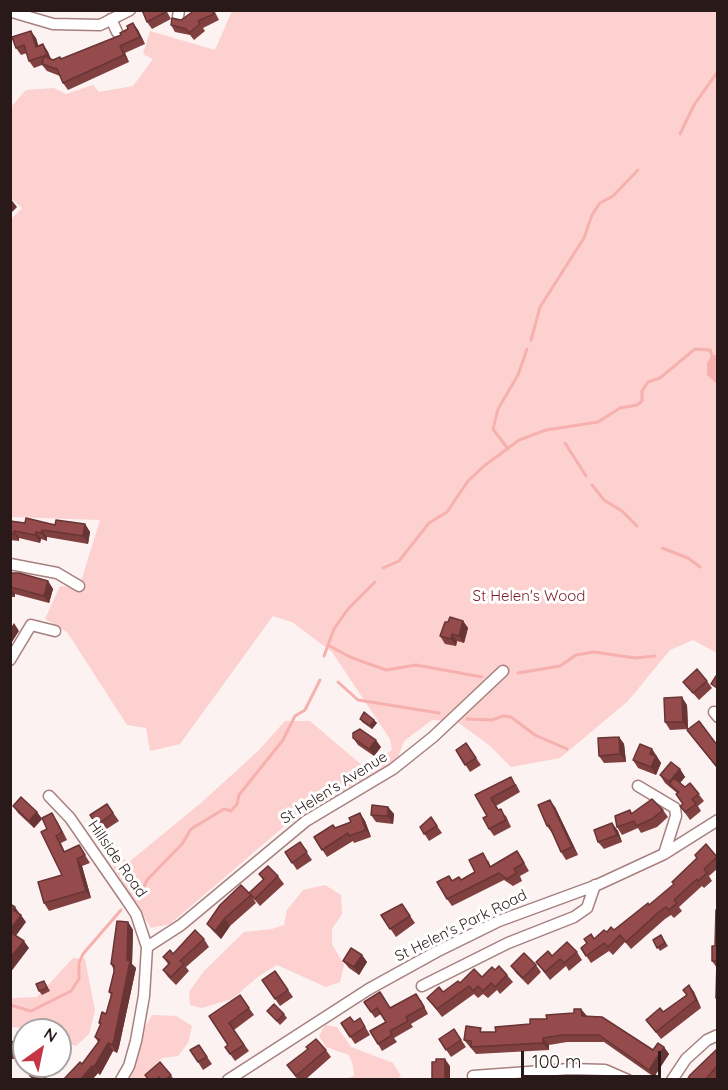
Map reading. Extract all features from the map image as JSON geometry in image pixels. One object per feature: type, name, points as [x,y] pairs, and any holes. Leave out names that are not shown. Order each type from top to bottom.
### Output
[{"type":"street","points":[[12,13],[53,24],[100,25],[130,10]]},
{"type":"street","points":[[111,19],[117,32]]},
{"type":"street","points":[[10,564],[57,573],[79,586]]},
{"type":"street","points":[[10,660],[31,625],[55,630]]},
{"type":"street","name":"St Helen's Avenue","points":[[147,947],[181,925],[306,821],[393,769],[433,738],[503,671]]},
{"type":"street","points":[[638,786],[675,808],[675,816],[664,854]]},
{"type":"street","name":"Hillside Road","points":[[49,796],[70,818],[136,914],[147,947]]},
{"type":"street","name":"St Helen's Park Road","points":[[228,1080],[369,989],[436,952],[499,921],[595,885],[664,854],[717,820]]},
{"type":"street","points":[[422,986],[508,943],[574,917],[587,908],[595,885]]},
{"type":"street","points":[[121,1080],[129,1066],[136,1041],[144,996],[147,947]]},
{"type":"street","points":[[672,1080],[686,1059],[707,1040],[717,1035]]},
{"type":"street","points":[[473,1076],[570,1069],[605,1070],[628,1080]]},
{"type":"green space","name":"St Helen's Wood","points":[[232,11],[717,11],[717,653],[693,640],[670,650],[628,701],[560,758],[511,767],[489,745],[456,721],[432,720],[404,741],[397,760],[287,824],[170,924],[151,928],[110,862],[118,856],[129,862],[201,803],[258,751],[285,721],[310,721],[364,767],[392,750],[390,739],[332,652],[292,622],[273,616],[180,744],[150,751],[146,728],[127,725],[67,632],[45,619],[60,586],[79,588],[100,520],[11,517],[10,220],[22,208],[11,198],[10,108],[26,90],[54,88],[66,94],[93,85],[99,92],[133,86],[153,59],[143,54],[150,31],[215,50]]},
{"type":"green space","points":[[325,885],[341,895],[342,914],[332,929],[332,944],[344,965],[340,982],[326,987],[277,965],[259,976],[232,999],[202,1008],[190,1005],[189,992],[204,971],[244,932],[272,929],[284,925],[287,910],[303,890]]},
{"type":"green space","points":[[73,958],[85,959],[95,1010],[89,1034],[76,1046],[72,1045],[72,1018],[12,1018],[11,1027],[10,998],[37,997]]},
{"type":"green space","points":[[152,1015],[176,1016],[192,1026],[188,1043],[178,1056],[162,1058],[148,1072],[146,1079],[125,1080],[142,1032]]},
{"type":"green space","points":[[325,1025],[337,1027],[351,1047],[393,1063],[401,1076],[397,1079],[345,1079],[354,1076],[349,1055],[326,1047],[319,1036]]},
{"type":"shaded area","points":[[712,355],[717,355],[717,384],[707,375],[707,363]]},
{"type":"building","points":[[142,10],[165,10],[166,12],[147,22]]},
{"type":"building","points":[[195,10],[212,10],[214,14],[198,21],[200,24],[189,33],[186,29],[171,25],[172,18],[181,20]]},
{"type":"building","points":[[133,23],[140,37],[120,46],[124,55],[63,83],[57,69],[42,64],[44,56],[53,60],[60,57],[61,59],[121,35],[120,33],[128,29],[127,26]]},
{"type":"building","points":[[31,31],[36,47],[43,44],[47,55],[29,61],[24,45],[16,48],[12,37]]},
{"type":"building","points":[[26,518],[55,525],[56,520],[85,524],[83,536],[42,530],[41,533],[36,532],[35,535],[14,531],[14,534],[10,533],[10,521],[25,523]]},
{"type":"building","points":[[10,573],[19,573],[48,581],[44,596],[10,587]]},
{"type":"building","points":[[450,617],[463,621],[459,636],[452,634],[451,639],[440,636],[445,622],[448,622]]},
{"type":"building","points":[[697,669],[707,681],[693,693],[683,682]]},
{"type":"building","points":[[717,677],[717,688],[711,684]]},
{"type":"building","points":[[682,697],[683,722],[665,722],[664,698]]},
{"type":"building","points":[[364,712],[374,720],[370,726],[360,719]]},
{"type":"building","points":[[699,721],[717,745],[717,767],[687,730]]},
{"type":"building","points":[[360,729],[376,740],[369,749],[353,738],[353,733]]},
{"type":"building","points":[[619,737],[620,754],[599,756],[598,738]]},
{"type":"building","points":[[466,743],[476,758],[465,765],[456,750]]},
{"type":"building","points":[[640,744],[652,749],[650,754],[656,756],[651,767],[633,760]]},
{"type":"building","points":[[671,762],[680,769],[669,782],[660,775]]},
{"type":"building","points":[[511,777],[515,785],[491,798],[498,810],[501,809],[506,820],[489,829],[483,818],[487,816],[475,795]]},
{"type":"building","points":[[674,778],[685,787],[690,783],[699,794],[692,799],[696,804],[685,812],[676,794],[679,792],[669,784]]},
{"type":"building","points":[[21,797],[37,812],[29,821],[13,806]]},
{"type":"building","points":[[652,799],[663,810],[652,819],[636,826],[634,821],[617,827],[615,816],[630,810],[631,814]]},
{"type":"building","points":[[550,800],[572,847],[561,852],[538,805]]},
{"type":"building","points":[[107,804],[113,813],[97,825],[90,815]]},
{"type":"building","points":[[372,805],[388,807],[388,816],[371,815]]},
{"type":"building","points":[[52,813],[62,832],[56,836],[64,852],[79,845],[85,855],[77,859],[86,891],[44,903],[38,882],[62,875],[41,832],[47,829],[42,818]]},
{"type":"building","points":[[360,813],[366,830],[349,836],[348,833],[322,850],[314,837],[333,825],[335,828],[351,822],[349,818]]},
{"type":"building","points":[[431,817],[437,826],[424,834],[420,827]]},
{"type":"building","points":[[612,823],[617,835],[598,842],[594,830]]},
{"type":"building","points":[[300,842],[307,852],[292,863],[285,852]]},
{"type":"building","points":[[706,844],[717,857],[704,869],[707,873],[674,900],[677,903],[669,910],[666,907],[660,911],[626,942],[620,935],[608,947],[604,943],[586,956],[581,948],[587,943],[584,939],[591,934],[594,939],[611,927],[614,930],[648,903],[649,905],[674,884],[672,882],[697,858],[695,855]]},
{"type":"building","points":[[517,851],[524,863],[514,869],[517,873],[507,879],[499,873],[447,899],[437,882],[449,876],[452,881],[459,877],[461,880],[475,872],[469,860],[483,853],[490,867]]},
{"type":"building","points":[[268,866],[278,876],[255,899],[249,893],[264,879],[259,874]]},
{"type":"building","points":[[241,885],[251,895],[225,918],[215,931],[207,924],[220,905]]},
{"type":"building","points":[[10,904],[15,907],[13,910],[21,915],[10,930]]},
{"type":"building","points":[[402,904],[410,916],[390,929],[381,915]]},
{"type":"building","points":[[716,910],[717,961],[712,961],[712,946],[715,946]]},
{"type":"building","points":[[117,921],[128,922],[127,960],[130,961],[112,1045],[108,1043],[94,1067],[92,1066],[80,1080],[63,1080],[72,1078],[72,1070],[80,1062],[82,1064],[100,1040],[95,1037],[101,1023],[99,1023],[102,1012],[106,1014],[112,993],[109,992],[114,965],[111,964]]},
{"type":"building","points":[[195,930],[204,939],[180,961],[184,964],[171,977],[163,970],[170,963],[163,957],[170,950],[173,954]]},
{"type":"building","points":[[10,932],[24,941],[10,958]]},
{"type":"building","points":[[661,935],[665,943],[657,948],[653,940]]},
{"type":"building","points":[[567,942],[577,952],[564,963],[560,959],[545,972],[536,962],[548,951],[552,956]]},
{"type":"building","points":[[351,948],[362,955],[354,967],[343,961]]},
{"type":"building","points":[[524,953],[536,965],[523,978],[511,966]]},
{"type":"building","points":[[499,966],[507,975],[495,987],[491,983],[483,991],[478,986],[473,991],[469,986],[437,1009],[427,998],[439,987],[443,992],[458,981],[460,983],[474,969],[482,977],[492,967],[495,970]]},
{"type":"building","points":[[275,971],[288,990],[275,999],[262,980]]},
{"type":"building","points":[[44,981],[47,988],[39,991],[36,984]]},
{"type":"building","points":[[689,985],[696,1000],[656,1032],[646,1020],[660,1008],[663,1012],[687,995],[683,990]]},
{"type":"building","points":[[380,992],[390,1008],[416,994],[424,1007],[406,1017],[408,1021],[390,1031],[392,1035],[378,1044],[370,1031],[386,1022],[377,1008],[371,1012],[364,1002]]},
{"type":"building","points":[[240,995],[249,1008],[229,1023],[244,1045],[230,1054],[225,1047],[228,1045],[209,1016]]},
{"type":"building","points":[[274,1004],[284,1014],[277,1021],[267,1011]]},
{"type":"building","points":[[574,1009],[581,1009],[582,1016],[602,1017],[653,1050],[658,1043],[664,1047],[649,1070],[599,1035],[562,1035],[543,1038],[543,1043],[471,1047],[471,1041],[464,1040],[466,1026],[481,1028],[480,1032],[496,1032],[495,1027],[530,1024],[530,1019],[547,1019],[546,1015],[574,1013]]},
{"type":"building","points":[[350,1017],[354,1022],[360,1018],[365,1027],[350,1037],[341,1023]]},
{"type":"building","points":[[454,1029],[461,1040],[446,1050],[439,1039]]},
{"type":"building","points":[[316,1039],[326,1050],[296,1076],[287,1065],[308,1049],[306,1047]]},
{"type":"building","points":[[199,1045],[207,1057],[198,1062],[190,1050]]},
{"type":"building","points":[[717,1049],[717,1066],[705,1080],[687,1080],[690,1075]]},
{"type":"building","points":[[436,1059],[445,1059],[445,1080],[432,1080],[432,1062],[436,1062]]},
{"type":"building","points":[[160,1062],[171,1075],[165,1080],[159,1077],[156,1080],[149,1080],[145,1075]]},
{"type":"waterway","points":[[680,134],[694,105],[718,71]]},
{"type":"waterway","points":[[531,340],[540,307],[584,238],[592,215],[600,203],[613,196],[638,170]]},
{"type":"waterway","points":[[508,449],[493,429],[498,409],[518,375],[527,349]]},
{"type":"waterway","points":[[383,568],[399,561],[429,523],[447,512],[468,481],[519,440],[546,430],[598,422],[620,408],[637,405],[642,401],[642,391],[648,382],[660,378],[695,349],[710,350],[713,358]]},
{"type":"waterway","points":[[565,443],[586,476]]},
{"type":"waterway","points":[[592,485],[604,500],[622,511],[637,526]]},
{"type":"waterway","points":[[662,548],[688,558],[700,567]]},
{"type":"waterway","points":[[324,656],[334,629],[348,609],[375,582]]},
{"type":"waterway","points":[[328,645],[350,657],[386,670],[416,665],[482,677]]},
{"type":"waterway","points":[[518,673],[560,666],[576,655],[594,652],[635,658],[655,656]]},
{"type":"waterway","points":[[140,895],[147,880],[182,844],[191,829],[224,809],[231,811],[237,804],[239,795],[283,740],[295,716],[305,710],[320,680]]},
{"type":"waterway","points":[[338,682],[358,700],[439,713]]},
{"type":"waterway","points":[[467,719],[492,720],[503,716],[511,717],[535,735],[567,749]]},
{"type":"waterway","points":[[10,1005],[31,1011],[71,991],[79,979],[79,963],[83,954],[121,910]]}]
